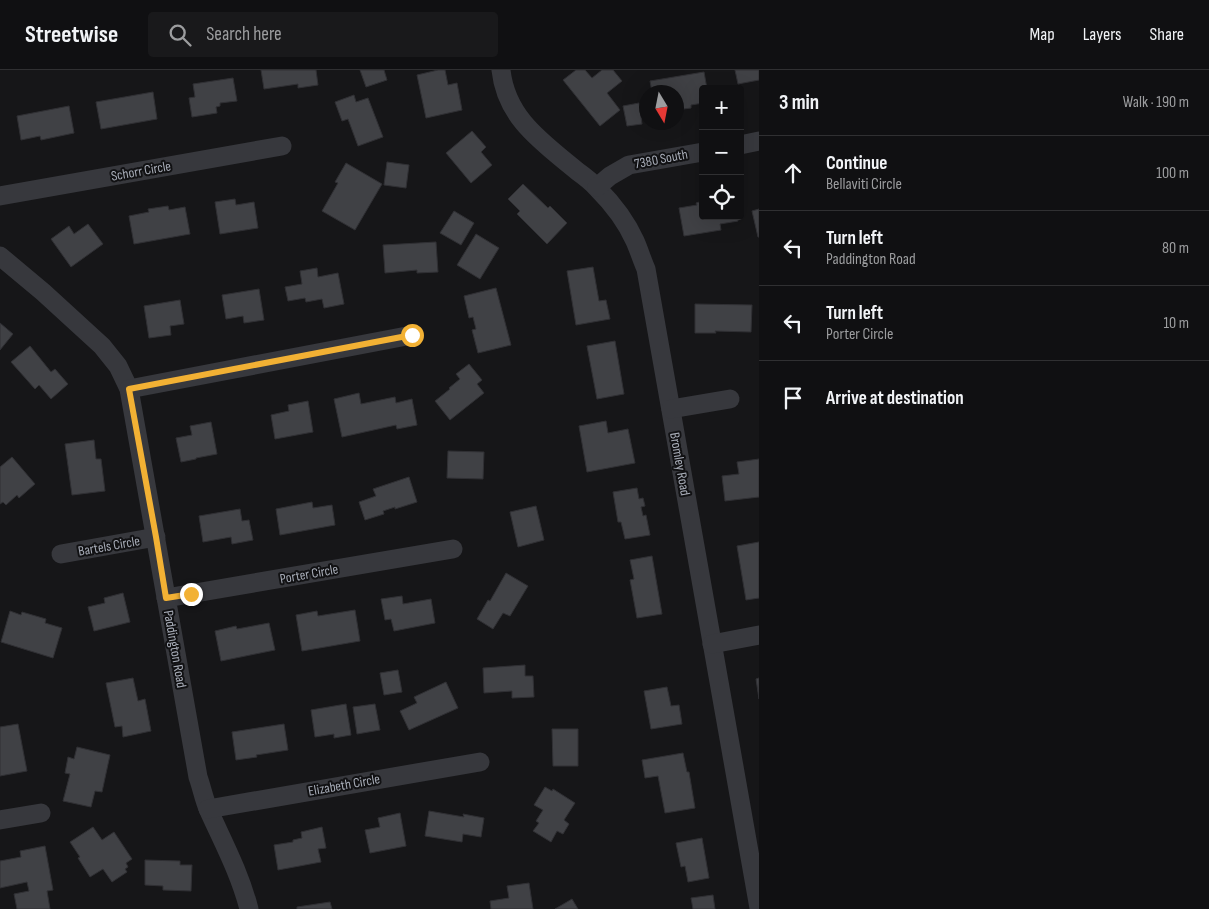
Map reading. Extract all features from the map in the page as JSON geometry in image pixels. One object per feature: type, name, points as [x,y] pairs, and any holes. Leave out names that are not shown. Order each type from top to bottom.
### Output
[{"type":"street","name":"Bromley Road","points":[[501,70],[508,99],[516,114],[539,140],[597,187],[620,214],[635,241],[646,269],[712,644],[756,874],[759,908]]},
{"type":"street","points":[[744,144],[759,141]]},
{"type":"street","name":"Schorr Circle","points":[[0,196],[282,146]]},
{"type":"street","name":"7380 South","points":[[597,187],[610,176],[629,165],[699,153]]},
{"type":"street","name":"Paddington Road","points":[[0,256],[102,346],[118,366],[129,389],[198,777],[208,809],[244,889],[249,909]]},
{"type":"street","points":[[129,389],[412,335]]},
{"type":"street","points":[[671,409],[730,399]]},
{"type":"street","name":"Bartels Circle","points":[[61,554],[156,537]]},
{"type":"street","name":"Porter Circle","points":[[166,598],[453,549]]},
{"type":"street","points":[[712,644],[759,635]]},
{"type":"street","name":"Elizabeth Circle","points":[[208,809],[480,762]]},
{"type":"street","points":[[0,820],[40,813]]},
{"type":"building","points":[[261,70],[316,70],[318,85],[298,88],[298,84],[264,89]]},
{"type":"building","points":[[360,70],[384,70],[387,80],[366,87]]},
{"type":"building","points":[[445,70],[448,85],[457,83],[462,110],[426,118],[417,75]]},
{"type":"building","points":[[576,70],[585,70],[592,78],[602,70],[613,70],[622,81],[607,93],[620,110],[600,126],[563,80]]},
{"type":"building","points":[[735,70],[759,70],[759,80],[738,84]]},
{"type":"building","points":[[704,72],[706,85],[699,85],[699,104],[684,109],[684,85],[651,85],[650,81]]},
{"type":"building","points":[[233,78],[237,101],[220,103],[220,106],[216,107],[217,113],[192,117],[189,98],[195,97],[193,84]]},
{"type":"building","points":[[153,92],[157,119],[101,129],[96,102]]},
{"type":"building","points":[[354,95],[356,102],[368,98],[383,137],[358,146],[348,119],[342,121],[335,102]]},
{"type":"building","points":[[639,103],[639,124],[627,126],[623,106]]},
{"type":"building","points":[[69,106],[74,133],[41,140],[40,136],[21,140],[17,116]]},
{"type":"building","points":[[472,131],[486,147],[481,152],[492,165],[471,183],[446,153]]},
{"type":"building","points":[[387,162],[409,165],[406,188],[384,185]]},
{"type":"building","points":[[346,163],[382,184],[355,230],[322,211],[338,183],[335,182]]},
{"type":"building","points":[[523,184],[567,223],[547,244],[517,214],[520,211],[508,199]]},
{"type":"building","points":[[235,199],[236,205],[254,202],[258,228],[220,234],[215,202]]},
{"type":"building","points":[[699,202],[699,220],[738,221],[720,224],[721,230],[684,236],[679,208],[697,205],[696,203]]},
{"type":"building","points":[[168,206],[169,210],[185,207],[190,234],[134,244],[129,216],[149,212],[148,209]]},
{"type":"building","points":[[759,209],[759,237],[758,237],[752,211]]},
{"type":"building","points":[[454,211],[474,223],[461,245],[440,233]]},
{"type":"building","points":[[88,224],[103,244],[71,267],[51,239],[69,226],[74,234]]},
{"type":"building","points":[[476,234],[499,248],[480,279],[457,265]]},
{"type":"building","points":[[436,242],[438,272],[417,273],[417,270],[385,273],[383,245]]},
{"type":"building","points":[[593,267],[599,301],[606,300],[610,319],[576,325],[567,271]]},
{"type":"building","points":[[317,268],[318,277],[338,273],[344,304],[324,308],[322,299],[306,302],[305,298],[288,301],[285,287],[302,284],[300,271]]},
{"type":"building","points":[[496,288],[511,345],[478,353],[472,330],[476,329],[473,317],[469,318],[464,296]]},
{"type":"building","points":[[259,289],[264,320],[244,323],[243,316],[226,319],[222,295]]},
{"type":"building","points":[[180,300],[184,324],[170,326],[171,335],[149,338],[144,306]]},
{"type":"building","points":[[695,304],[752,305],[751,332],[715,331],[716,333],[695,333]]},
{"type":"building","points":[[0,323],[13,334],[0,350]]},
{"type":"building","points":[[615,341],[624,394],[597,399],[587,346]]},
{"type":"building","points":[[30,346],[51,372],[55,369],[68,384],[51,399],[39,385],[35,389],[11,362]]},
{"type":"building","points":[[469,364],[482,380],[477,384],[484,393],[450,420],[435,401],[460,379],[456,374]]},
{"type":"building","points":[[359,393],[361,404],[395,397],[396,403],[412,399],[417,425],[397,429],[396,425],[342,437],[334,399]]},
{"type":"building","points":[[308,401],[313,432],[275,439],[271,415],[289,411],[288,405]]},
{"type":"building","points":[[606,421],[608,433],[628,429],[635,463],[587,472],[579,426]]},
{"type":"building","points":[[211,422],[217,454],[181,462],[176,438],[192,435],[190,426]]},
{"type":"building","points":[[94,440],[96,459],[101,459],[105,491],[72,495],[65,444]]},
{"type":"building","points":[[448,451],[484,452],[483,479],[447,478]]},
{"type":"building","points":[[12,457],[35,484],[19,498],[17,495],[6,505],[3,502],[0,504],[0,467]]},
{"type":"building","points":[[759,459],[759,497],[725,501],[722,476],[739,474],[737,462]]},
{"type":"building","points":[[409,477],[417,502],[383,511],[384,514],[365,520],[359,502],[376,496],[373,489]]},
{"type":"building","points":[[637,488],[639,499],[643,498],[645,506],[641,507],[643,516],[646,515],[650,535],[625,539],[621,522],[618,522],[613,492]]},
{"type":"building","points":[[312,502],[313,508],[332,505],[335,525],[280,535],[276,509]]},
{"type":"building","points":[[536,506],[544,540],[518,547],[510,512]]},
{"type":"building","points":[[240,509],[242,521],[249,520],[253,540],[232,544],[231,537],[203,542],[199,516]]},
{"type":"building","points":[[759,542],[759,598],[746,600],[737,546]]},
{"type":"building","points":[[652,556],[662,614],[637,618],[630,580],[634,579],[630,560]]},
{"type":"building","points":[[506,573],[528,586],[510,616],[503,613],[493,629],[477,619]]},
{"type":"building","points":[[123,593],[130,622],[94,631],[88,607],[105,603],[104,598]]},
{"type":"building","points":[[402,596],[403,604],[431,599],[435,623],[394,631],[391,619],[385,620],[381,599]]},
{"type":"building","points":[[355,610],[360,641],[302,651],[296,615],[317,611],[318,616]]},
{"type":"building","points":[[10,611],[21,615],[22,612],[46,619],[45,623],[62,628],[53,658],[1,642]]},
{"type":"building","points":[[269,623],[275,650],[221,661],[215,631],[236,626],[237,629]]},
{"type":"building","points":[[525,665],[525,676],[533,676],[534,697],[512,698],[512,691],[484,693],[483,668]]},
{"type":"building","points":[[398,670],[402,692],[384,695],[380,673]]},
{"type":"building","points":[[133,678],[138,701],[145,699],[151,731],[123,737],[122,726],[115,727],[106,683]]},
{"type":"building","points":[[759,678],[759,699],[756,679]]},
{"type":"building","points":[[446,682],[458,708],[409,730],[400,711],[417,703],[414,697]]},
{"type":"building","points":[[667,687],[671,706],[679,705],[682,724],[651,729],[644,691]]},
{"type":"building","points":[[346,704],[351,735],[334,738],[334,734],[315,737],[311,710]]},
{"type":"building","points":[[375,704],[380,730],[357,734],[353,707]]},
{"type":"building","points":[[18,724],[27,771],[0,776],[0,727]]},
{"type":"building","points":[[284,724],[288,750],[236,760],[232,732]]},
{"type":"building","points":[[552,729],[578,729],[578,766],[553,766]]},
{"type":"building","points":[[77,747],[110,755],[102,792],[95,791],[91,807],[63,801],[70,774],[65,773],[68,757],[74,759]]},
{"type":"building","points":[[683,753],[687,772],[689,772],[695,808],[665,813],[658,776],[645,778],[642,760]]},
{"type":"building","points":[[545,787],[552,791],[553,789],[575,803],[564,820],[569,824],[563,834],[557,831],[551,842],[533,831],[539,823],[536,821],[543,810],[534,805]]},
{"type":"building","points":[[429,811],[464,817],[463,814],[484,818],[481,837],[463,834],[462,842],[425,836]]},
{"type":"building","points":[[400,813],[406,846],[370,853],[365,830],[380,827],[378,818]]},
{"type":"building","points":[[93,827],[102,840],[114,832],[132,859],[126,863],[128,867],[125,869],[127,872],[112,882],[103,869],[90,877],[70,842]]},
{"type":"building","points":[[322,827],[326,848],[318,849],[321,862],[278,870],[274,845],[293,842],[293,840],[302,838],[301,832]]},
{"type":"building","points":[[702,838],[709,878],[688,882],[685,866],[681,867],[676,843]]},
{"type":"building","points":[[45,846],[53,890],[47,891],[50,909],[17,909],[14,894],[29,891],[27,882],[0,888],[0,861],[21,857],[20,851]]},
{"type":"building","points":[[145,860],[180,861],[180,865],[192,865],[191,891],[163,890],[163,886],[145,885]]},
{"type":"building","points":[[529,883],[533,909],[491,909],[490,901],[509,898],[507,886]]},
{"type":"building","points":[[713,895],[715,909],[693,909],[691,898]]},
{"type":"building","points":[[572,899],[578,909],[555,909]]},
{"type":"building","points":[[330,902],[332,909],[297,909],[297,907]]},
{"type":"route","points":[[191,594],[166,598],[129,389],[412,335]]}]
